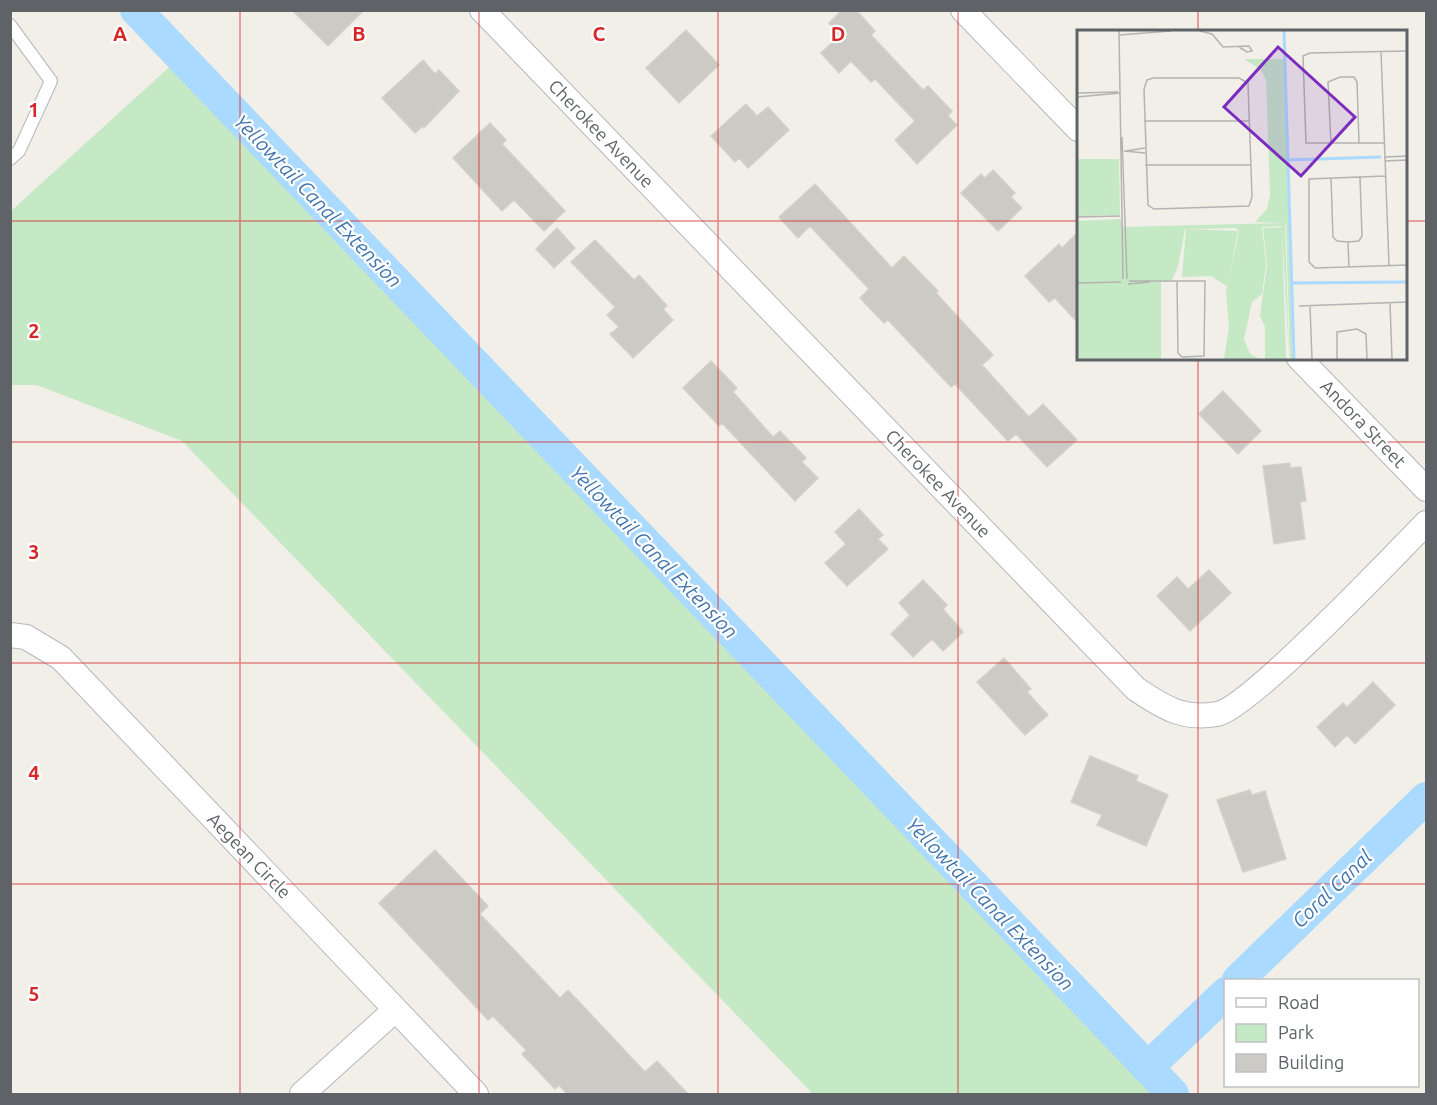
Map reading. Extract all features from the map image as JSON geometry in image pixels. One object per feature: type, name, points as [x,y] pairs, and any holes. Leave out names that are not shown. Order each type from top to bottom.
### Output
[{"type":"street","name":"Cherokee Avenue","points":[[482,10],[1136,689],[1174,713],[1218,714],[1253,690],[1426,523]]},
{"type":"street","points":[[963,10],[1077,128]]},
{"type":"street","name":"Andora Street","points":[[1301,360],[1426,489]]},
{"type":"street","name":"Aegean Circle","points":[[10,635],[26,637],[61,658],[476,1095]]},
{"type":"street","points":[[302,1095],[395,1010]]},
{"type":"lane","points":[[10,25],[51,81],[19,151],[10,159]]},
{"type":"green space","points":[[187,51],[1187,1094],[813,1094],[182,441],[37,385],[11,385],[11,211]]},
{"type":"building","points":[[292,10],[364,10],[328,46]]},
{"type":"building","points":[[842,10],[856,10],[875,31],[871,35],[923,90],[928,86],[952,111],[948,116],[957,125],[917,164],[895,140],[915,121],[875,79],[871,82],[851,61],[839,73],[821,53],[840,35],[829,23]]},
{"type":"building","points":[[686,30],[719,65],[679,103],[646,68]]},
{"type":"building","points":[[423,60],[435,74],[439,70],[459,91],[424,128],[423,126],[415,133],[382,98]]},
{"type":"building","points":[[746,104],[757,116],[768,107],[789,130],[748,168],[739,158],[735,162],[711,136]]},
{"type":"building","points":[[490,123],[506,140],[502,144],[565,211],[544,231],[514,200],[502,211],[453,158]]},
{"type":"building","points":[[993,170],[1015,193],[1011,197],[1022,208],[998,231],[961,193],[981,174],[985,178]]},
{"type":"building","points":[[815,184],[892,268],[904,256],[938,291],[936,293],[993,355],[982,365],[1029,417],[1043,404],[1077,440],[1047,467],[1016,434],[1008,441],[955,384],[951,387],[888,320],[884,323],[860,298],[869,289],[810,226],[798,238],[779,217]]},
{"type":"building","points":[[557,228],[575,248],[554,268],[536,249]]},
{"type":"building","points":[[1077,233],[1077,322],[1055,298],[1049,302],[1025,276],[1059,244],[1062,248]]},
{"type":"building","points":[[595,240],[634,280],[639,275],[667,306],[663,309],[673,320],[633,358],[610,334],[619,327],[607,315],[615,307],[571,262]]},
{"type":"building","points":[[711,361],[737,388],[733,392],[773,437],[780,431],[806,458],[802,462],[818,478],[795,501],[722,423],[719,426],[683,388]]},
{"type":"building","points":[[1223,391],[1261,431],[1238,454],[1199,414]]},
{"type":"building","points":[[1290,463],[1290,468],[1301,467],[1306,501],[1300,502],[1305,539],[1274,544],[1263,466]]},
{"type":"building","points":[[859,509],[883,535],[878,539],[888,549],[847,586],[825,563],[846,544],[835,532]]},
{"type":"building","points":[[1209,570],[1231,593],[1190,631],[1157,596],[1177,577],[1188,589]]},
{"type":"building","points":[[923,580],[947,605],[943,609],[963,632],[943,651],[932,639],[913,657],[891,634],[910,615],[899,603]]},
{"type":"building","points":[[1004,658],[1031,689],[1027,692],[1048,715],[1025,735],[977,682]]},
{"type":"building","points":[[1373,682],[1395,705],[1355,744],[1347,735],[1335,747],[1317,727],[1343,703],[1347,707]]},
{"type":"building","points":[[1090,756],[1138,776],[1136,781],[1168,795],[1146,846],[1097,825],[1102,815],[1071,802]]},
{"type":"building","points":[[1250,790],[1252,795],[1265,791],[1286,859],[1243,872],[1217,800]]},
{"type":"building","points":[[435,850],[488,906],[480,914],[560,998],[568,990],[645,1072],[657,1061],[689,1095],[568,1095],[559,1085],[555,1089],[522,1054],[526,1050],[493,1016],[488,1020],[379,903]]},
{"type":"waterway","name":"Yellowtail Canal Extension","points":[[136,10],[1173,1094]]},
{"type":"waterway","name":"Coral Canal","points":[[1239,979],[1426,798]]},
{"type":"waterway","name":"Coral Canal","points":[[1147,1068],[1224,995]]}]
